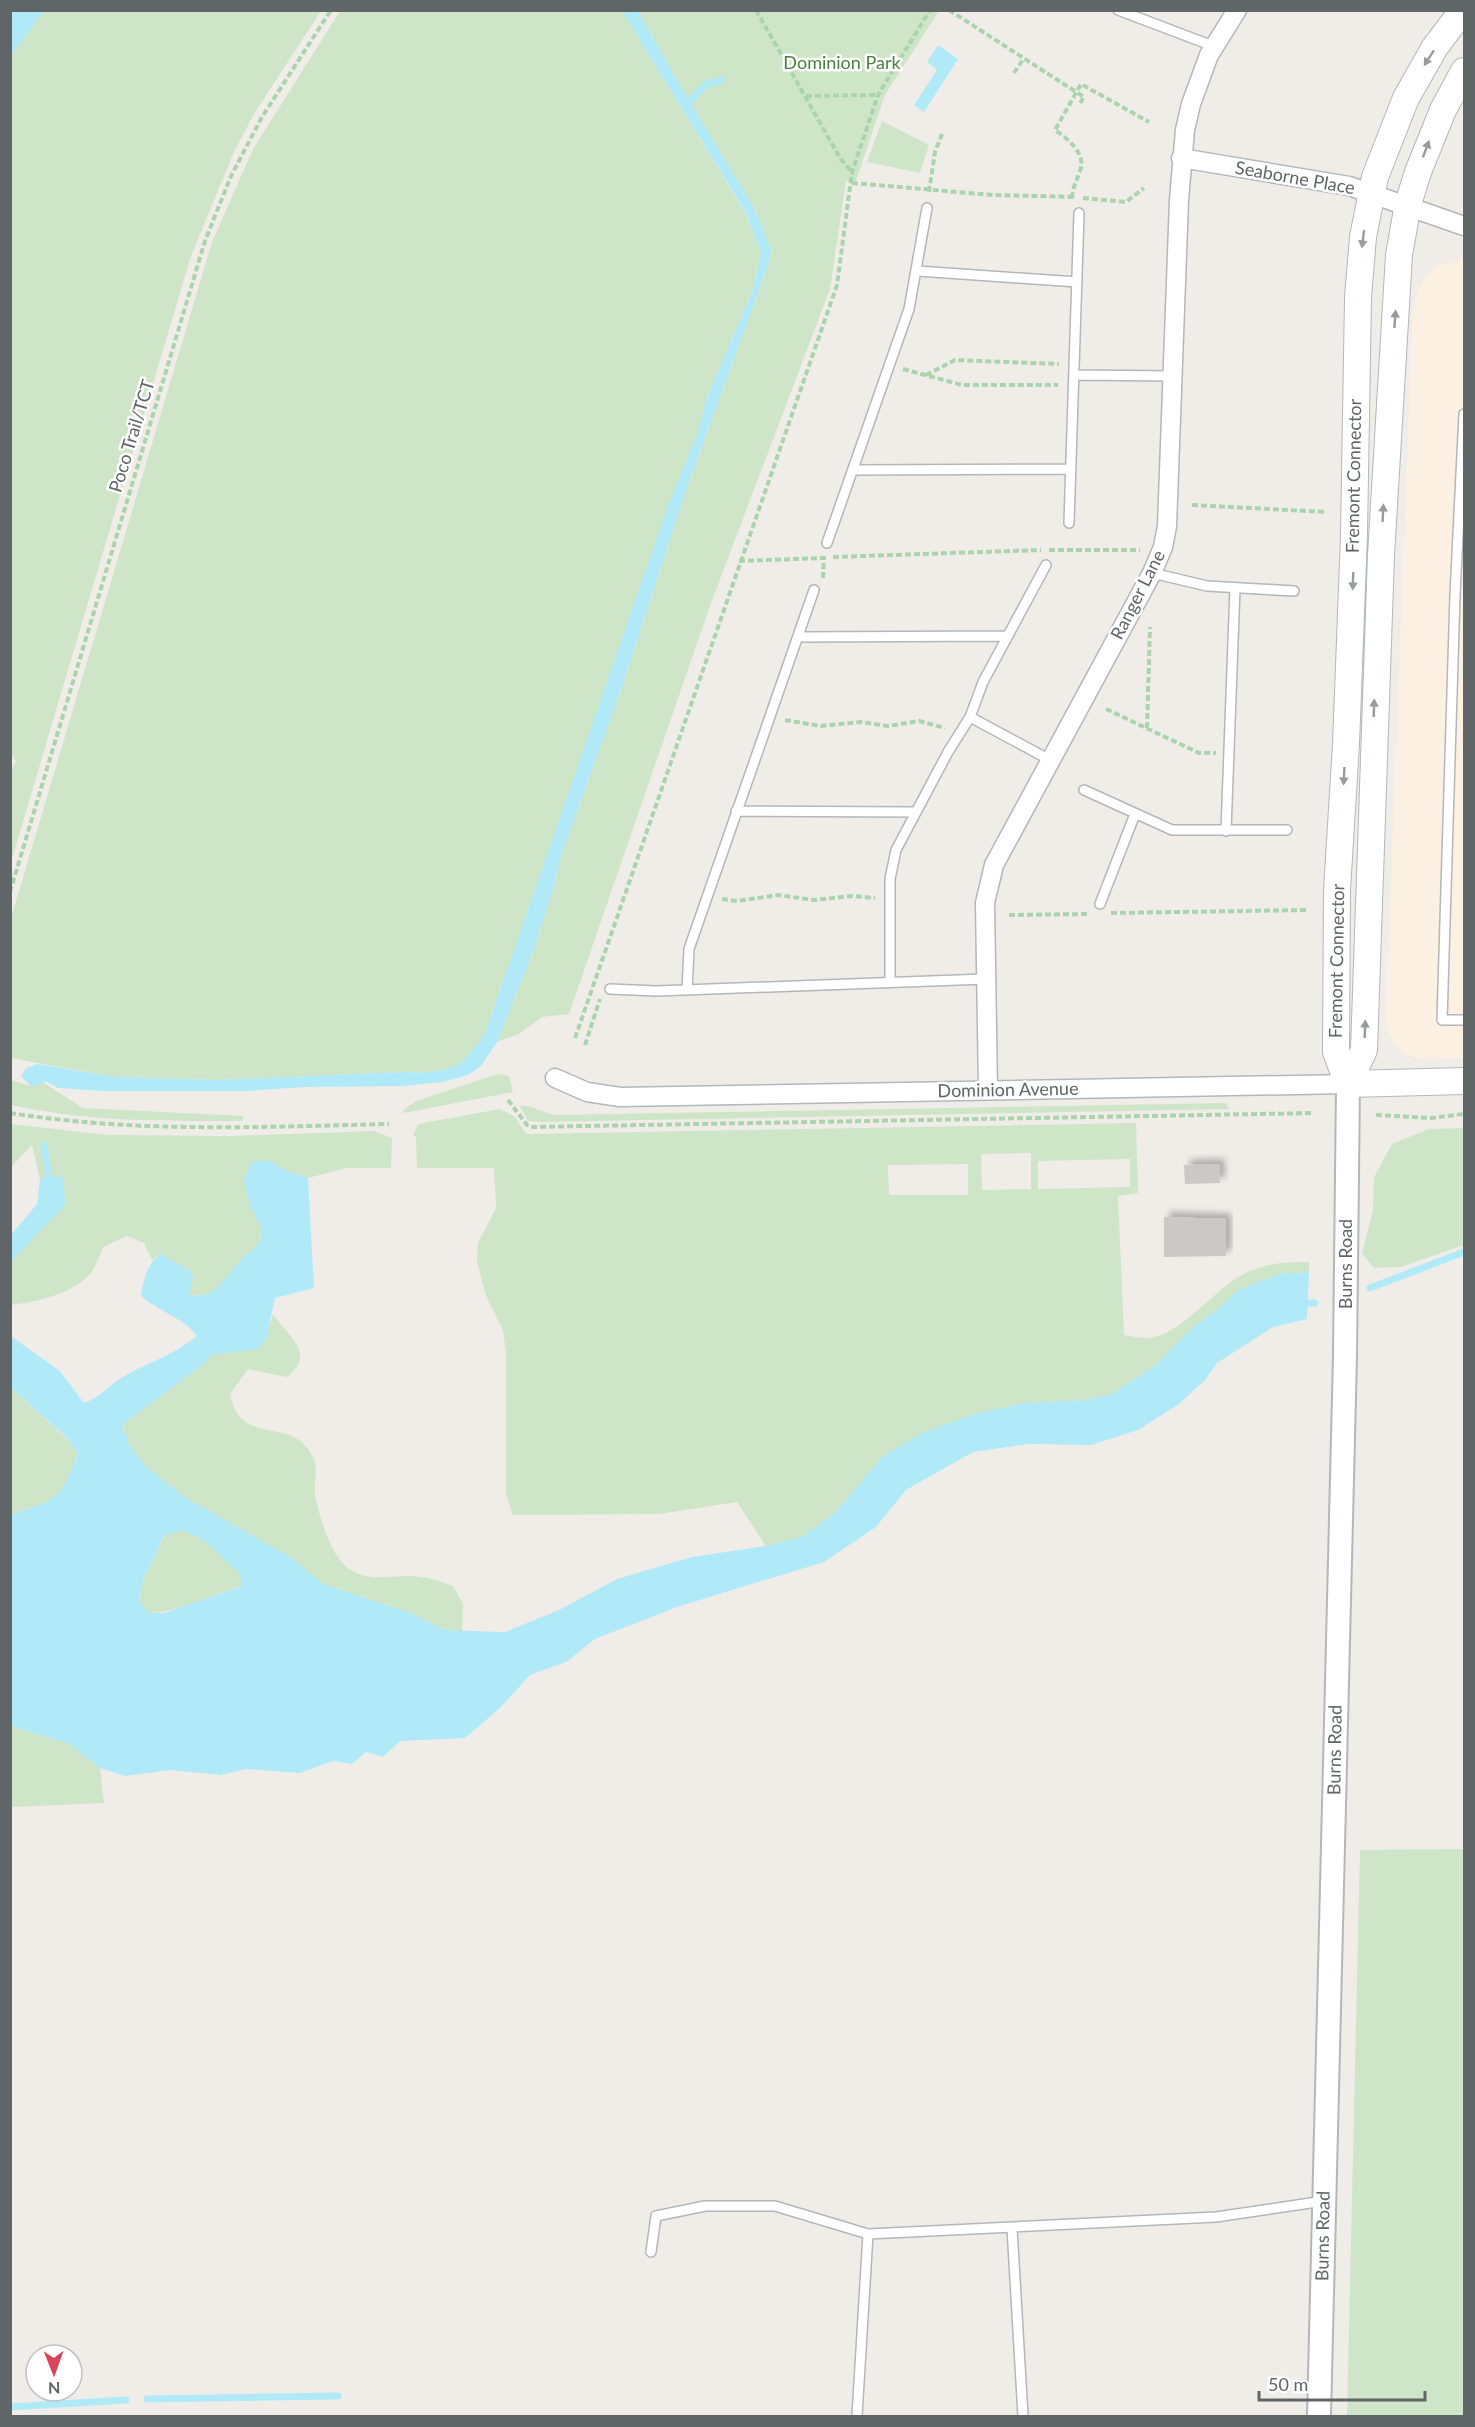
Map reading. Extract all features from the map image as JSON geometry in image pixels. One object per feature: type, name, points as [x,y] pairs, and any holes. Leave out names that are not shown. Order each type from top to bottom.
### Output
[{"type":"main road","name":"Fremont Connector","points":[[1348,1084],[1336,1052],[1337,890],[1354,535],[1358,297],[1363,237],[1371,192],[1383,154],[1406,98],[1435,47],[1463,10]]},
{"type":"main road","name":"Fremont Connector","points":[[1348,1084],[1364,1050],[1383,496],[1399,255],[1408,204],[1430,137],[1464,70]]},
{"type":"main road","name":"Dominion Avenue","points":[[1348,1084],[1464,1081]]},
{"type":"street","name":"Ranger Lane","points":[[988,1090],[985,903],[988,883],[994,866],[1152,573],[1163,547],[1167,526],[1181,158],[1191,104],[1213,46],[1237,10]]},
{"type":"street","name":"Seaborne Place","points":[[1181,158],[1324,181],[1371,192],[1464,226]]},
{"type":"street","name":"Dominion Avenue","points":[[555,1078],[586,1092],[620,1097],[1348,1084]]},
{"type":"street","name":"Burns Road","points":[[1319,2416],[1346,1336],[1348,1084]]},
{"type":"lane","points":[[1118,10],[1213,46]]},
{"type":"lane","points":[[827,543],[909,309],[918,271],[927,208]]},
{"type":"lane","points":[[1069,523],[1080,213]]},
{"type":"lane","points":[[918,271],[1077,282]]},
{"type":"lane","points":[[1074,380],[1172,376]]},
{"type":"lane","points":[[1464,414],[1455,607],[1442,1020],[1464,1020]]},
{"type":"lane","points":[[853,470],[1071,469]]},
{"type":"lane","points":[[890,980],[889,900],[892,860],[958,735],[970,717],[983,682],[1006,636],[1046,565]]},
{"type":"lane","points":[[1152,573],[1190,584],[1294,591]]},
{"type":"lane","points":[[1226,831],[1236,588]]},
{"type":"lane","points":[[687,990],[689,949],[814,590]]},
{"type":"lane","points":[[798,637],[1006,636]]},
{"type":"lane","points":[[970,717],[1050,760]]},
{"type":"lane","points":[[1084,790],[1172,830],[1287,831]]},
{"type":"lane","points":[[736,811],[916,812]]},
{"type":"lane","points":[[1100,904],[1135,814]]},
{"type":"lane","points":[[610,989],[687,990],[890,980],[985,978]]},
{"type":"lane","points":[[651,2252],[656,2216],[705,2206],[775,2206],[868,2234],[1216,2217],[1324,2201]]},
{"type":"lane","points":[[1012,2228],[1023,2416]]},
{"type":"lane","points":[[857,2416],[868,2234]]},
{"type":"path","name":"Poco Trail/TCT","points":[[10,892],[205,241],[231,176],[262,117],[331,10]]},
{"type":"path","points":[[756,10],[840,158],[852,172]]},
{"type":"path","points":[[575,1038],[739,561],[837,285],[852,172],[878,95],[930,10]]},
{"type":"path","points":[[949,10],[1084,97],[1080,103]]},
{"type":"path","points":[[1014,74],[1024,58]]},
{"type":"path","points":[[1072,197],[1074,181],[1081,169],[1080,159],[1075,146],[1055,130],[1081,84],[1149,122]]},
{"type":"path","points":[[806,96],[878,95]]},
{"type":"path","points":[[929,190],[938,143],[942,135]]},
{"type":"path","points":[[852,183],[993,195],[1072,197],[1126,202],[1144,188]]},
{"type":"path","points":[[925,375],[955,360],[1074,364]]},
{"type":"path","points":[[890,366],[962,385],[1074,380]]},
{"type":"path","points":[[1192,505],[1327,512]]},
{"type":"path","points":[[739,561],[1040,550],[1144,550]]},
{"type":"path","points":[[1147,728],[1150,627]]},
{"type":"path","points":[[1107,709],[1199,753],[1229,753]]},
{"type":"path","points":[[771,712],[791,723],[820,726],[850,722],[888,726],[910,721],[928,722],[958,735]]},
{"type":"path","points":[[707,895],[737,901],[778,895],[814,900],[859,896],[889,900]]},
{"type":"path","points":[[1105,914],[1308,910]]},
{"type":"path","points":[[1009,915],[1093,914]]},
{"type":"path","points":[[585,1045],[602,996],[610,996],[610,989]]},
{"type":"path","points":[[508,1100],[523,1121],[531,1127],[1314,1113]]},
{"type":"path","points":[[10,1113],[121,1127],[389,1124]]},
{"type":"path","points":[[1376,1115],[1431,1118],[1464,1114]]},
{"type":"shaded area","points":[[1464,258],[1464,1058],[1422,1059],[1410,1056],[1397,1047],[1389,1033],[1386,1017],[1413,308],[1419,287],[1427,275],[1438,266]]},
{"type":"green space","points":[[10,11],[321,11],[254,114],[233,154],[190,259],[11,862],[11,771],[16,761],[10,753]]},
{"type":"green space","points":[[340,11],[622,11],[746,214],[761,253],[752,292],[706,400],[697,435],[652,554],[486,1031],[469,1055],[452,1067],[431,1072],[218,1080],[113,1077],[11,1058],[11,918],[212,242],[253,149]]},
{"type":"green space","name":"Dominion Park","points":[[638,11],[939,11],[885,95],[856,181],[846,181],[830,289],[711,603],[569,1014],[542,1017],[519,1034],[497,1042],[533,952],[562,853],[622,687],[685,493],[769,263],[771,249],[753,206]]},
{"type":"green space","points":[[882,121],[929,145],[920,173],[867,162]]},
{"type":"green space","points":[[498,1074],[509,1076],[513,1092],[404,1113],[403,1110],[416,1101]]},
{"type":"green space","points":[[11,1080],[30,1086],[44,1083],[83,1108],[243,1116],[243,1121],[97,1118],[40,1111],[11,1105]]},
{"type":"green space","points":[[1226,1103],[1229,1109],[541,1122],[528,1121],[520,1106],[529,1106],[557,1115]]},
{"type":"green space","points":[[500,1109],[515,1117],[526,1134],[1136,1123],[1138,1193],[1118,1196],[1124,1335],[1151,1338],[1163,1334],[1186,1320],[1242,1275],[1258,1268],[1283,1263],[1309,1262],[1309,1272],[1280,1274],[1236,1291],[1224,1304],[1192,1328],[1157,1364],[1112,1394],[1086,1400],[1025,1403],[975,1414],[882,1457],[836,1512],[802,1537],[766,1546],[737,1502],[659,1514],[513,1515],[506,1494],[506,1354],[503,1330],[486,1296],[477,1261],[478,1243],[496,1208],[494,1168],[417,1168],[416,1136],[413,1136],[418,1124]],"holes":[[[1031,1153],[1031,1189],[982,1190],[981,1154]],[[1130,1159],[1130,1187],[1038,1189],[1038,1161]],[[968,1164],[968,1195],[889,1195],[888,1165]]]},
{"type":"green space","points":[[11,1124],[107,1135],[230,1136],[374,1131],[392,1138],[391,1168],[346,1168],[308,1178],[287,1171],[268,1160],[250,1206],[262,1229],[260,1243],[240,1260],[218,1288],[206,1295],[189,1295],[193,1276],[189,1272],[161,1253],[152,1260],[144,1243],[127,1236],[103,1247],[93,1270],[77,1285],[44,1299],[11,1305],[11,1262],[66,1204],[62,1176],[40,1179],[32,1145],[11,1167]]},
{"type":"green space","points":[[1464,1128],[1464,1245],[1401,1267],[1374,1268],[1362,1253],[1373,1210],[1374,1177],[1392,1144],[1429,1129]]},
{"type":"green space","points":[[273,1314],[297,1346],[300,1361],[296,1369],[287,1377],[248,1369],[230,1394],[236,1411],[245,1421],[256,1427],[293,1437],[304,1445],[315,1462],[315,1494],[319,1513],[332,1547],[344,1565],[368,1576],[422,1577],[453,1586],[463,1604],[462,1631],[444,1630],[410,1613],[323,1584],[290,1557],[186,1498],[145,1466],[130,1446],[122,1425],[205,1363],[210,1355],[251,1349],[258,1345],[268,1329]]},
{"type":"green space","points":[[11,1388],[65,1437],[78,1453],[66,1481],[55,1496],[48,1501],[11,1515]]},
{"type":"green space","points":[[182,1530],[204,1540],[241,1574],[242,1586],[182,1607],[149,1613],[139,1601],[142,1583],[165,1535]]},
{"type":"green space","points":[[10,1726],[67,1743],[100,1768],[104,1803],[11,1807]]},
{"type":"green space","points":[[1464,1849],[1464,2416],[1347,2416],[1360,1850]]},
{"type":"water","points":[[10,11],[44,11],[11,56]]},
{"type":"water","points":[[622,11],[638,11],[753,206],[771,249],[769,263],[685,493],[622,687],[562,853],[533,952],[497,1042],[481,1066],[468,1075],[442,1082],[405,1086],[305,1087],[247,1091],[103,1091],[58,1088],[45,1081],[30,1086],[21,1076],[26,1068],[38,1064],[113,1077],[218,1080],[431,1072],[452,1067],[461,1062],[469,1055],[486,1031],[669,503],[697,435],[706,400],[752,292],[761,253],[746,213]]},
{"type":"water","points":[[938,45],[958,59],[924,112],[914,105],[937,70],[927,62]]},
{"type":"water","points":[[268,1160],[287,1171],[308,1178],[314,1288],[275,1298],[267,1336],[259,1349],[210,1355],[205,1363],[122,1425],[130,1446],[145,1466],[186,1498],[290,1557],[323,1584],[410,1613],[444,1630],[505,1632],[559,1610],[617,1579],[692,1557],[766,1546],[802,1537],[836,1512],[882,1457],[922,1433],[975,1414],[1025,1403],[1086,1400],[1112,1394],[1157,1364],[1192,1328],[1224,1304],[1236,1291],[1280,1274],[1309,1272],[1307,1319],[1273,1327],[1217,1363],[1205,1380],[1179,1404],[1138,1430],[1091,1445],[1029,1444],[973,1452],[906,1490],[876,1527],[824,1562],[677,1607],[595,1639],[566,1662],[530,1675],[500,1708],[465,1738],[400,1741],[383,1757],[366,1752],[352,1764],[333,1761],[300,1773],[246,1769],[221,1775],[170,1770],[125,1776],[100,1768],[67,1743],[11,1726],[11,1515],[48,1501],[55,1496],[66,1481],[78,1453],[65,1436],[11,1388],[11,1323],[12,1337],[60,1371],[84,1403],[95,1398],[126,1375],[189,1342],[197,1336],[192,1330],[141,1296],[145,1278],[152,1262],[161,1253],[193,1276],[189,1295],[206,1294],[218,1287],[240,1260],[260,1243],[262,1229],[250,1206],[244,1180],[252,1162]],"holes":[[[182,1530],[204,1540],[240,1574],[242,1586],[164,1613],[149,1613],[139,1601],[142,1583],[164,1536]]]},
{"type":"water","points":[[62,1176],[66,1204],[11,1262],[11,1235],[37,1204],[40,1179]]},
{"type":"building","points":[[1219,1164],[1220,1183],[1185,1184],[1184,1165]]},
{"type":"building","points":[[1164,1217],[1226,1219],[1226,1256],[1164,1257]]},
{"type":"waterway","points":[[688,103],[705,85],[722,80]]},
{"type":"waterway","points":[[44,1146],[49,1177]]},
{"type":"waterway","points":[[1370,1288],[1464,1252]]},
{"type":"waterway","points":[[1300,1303],[1315,1303]]},
{"type":"waterway","points":[[147,2399],[338,2396]]},
{"type":"waterway","points":[[10,2407],[126,2400]]}]
